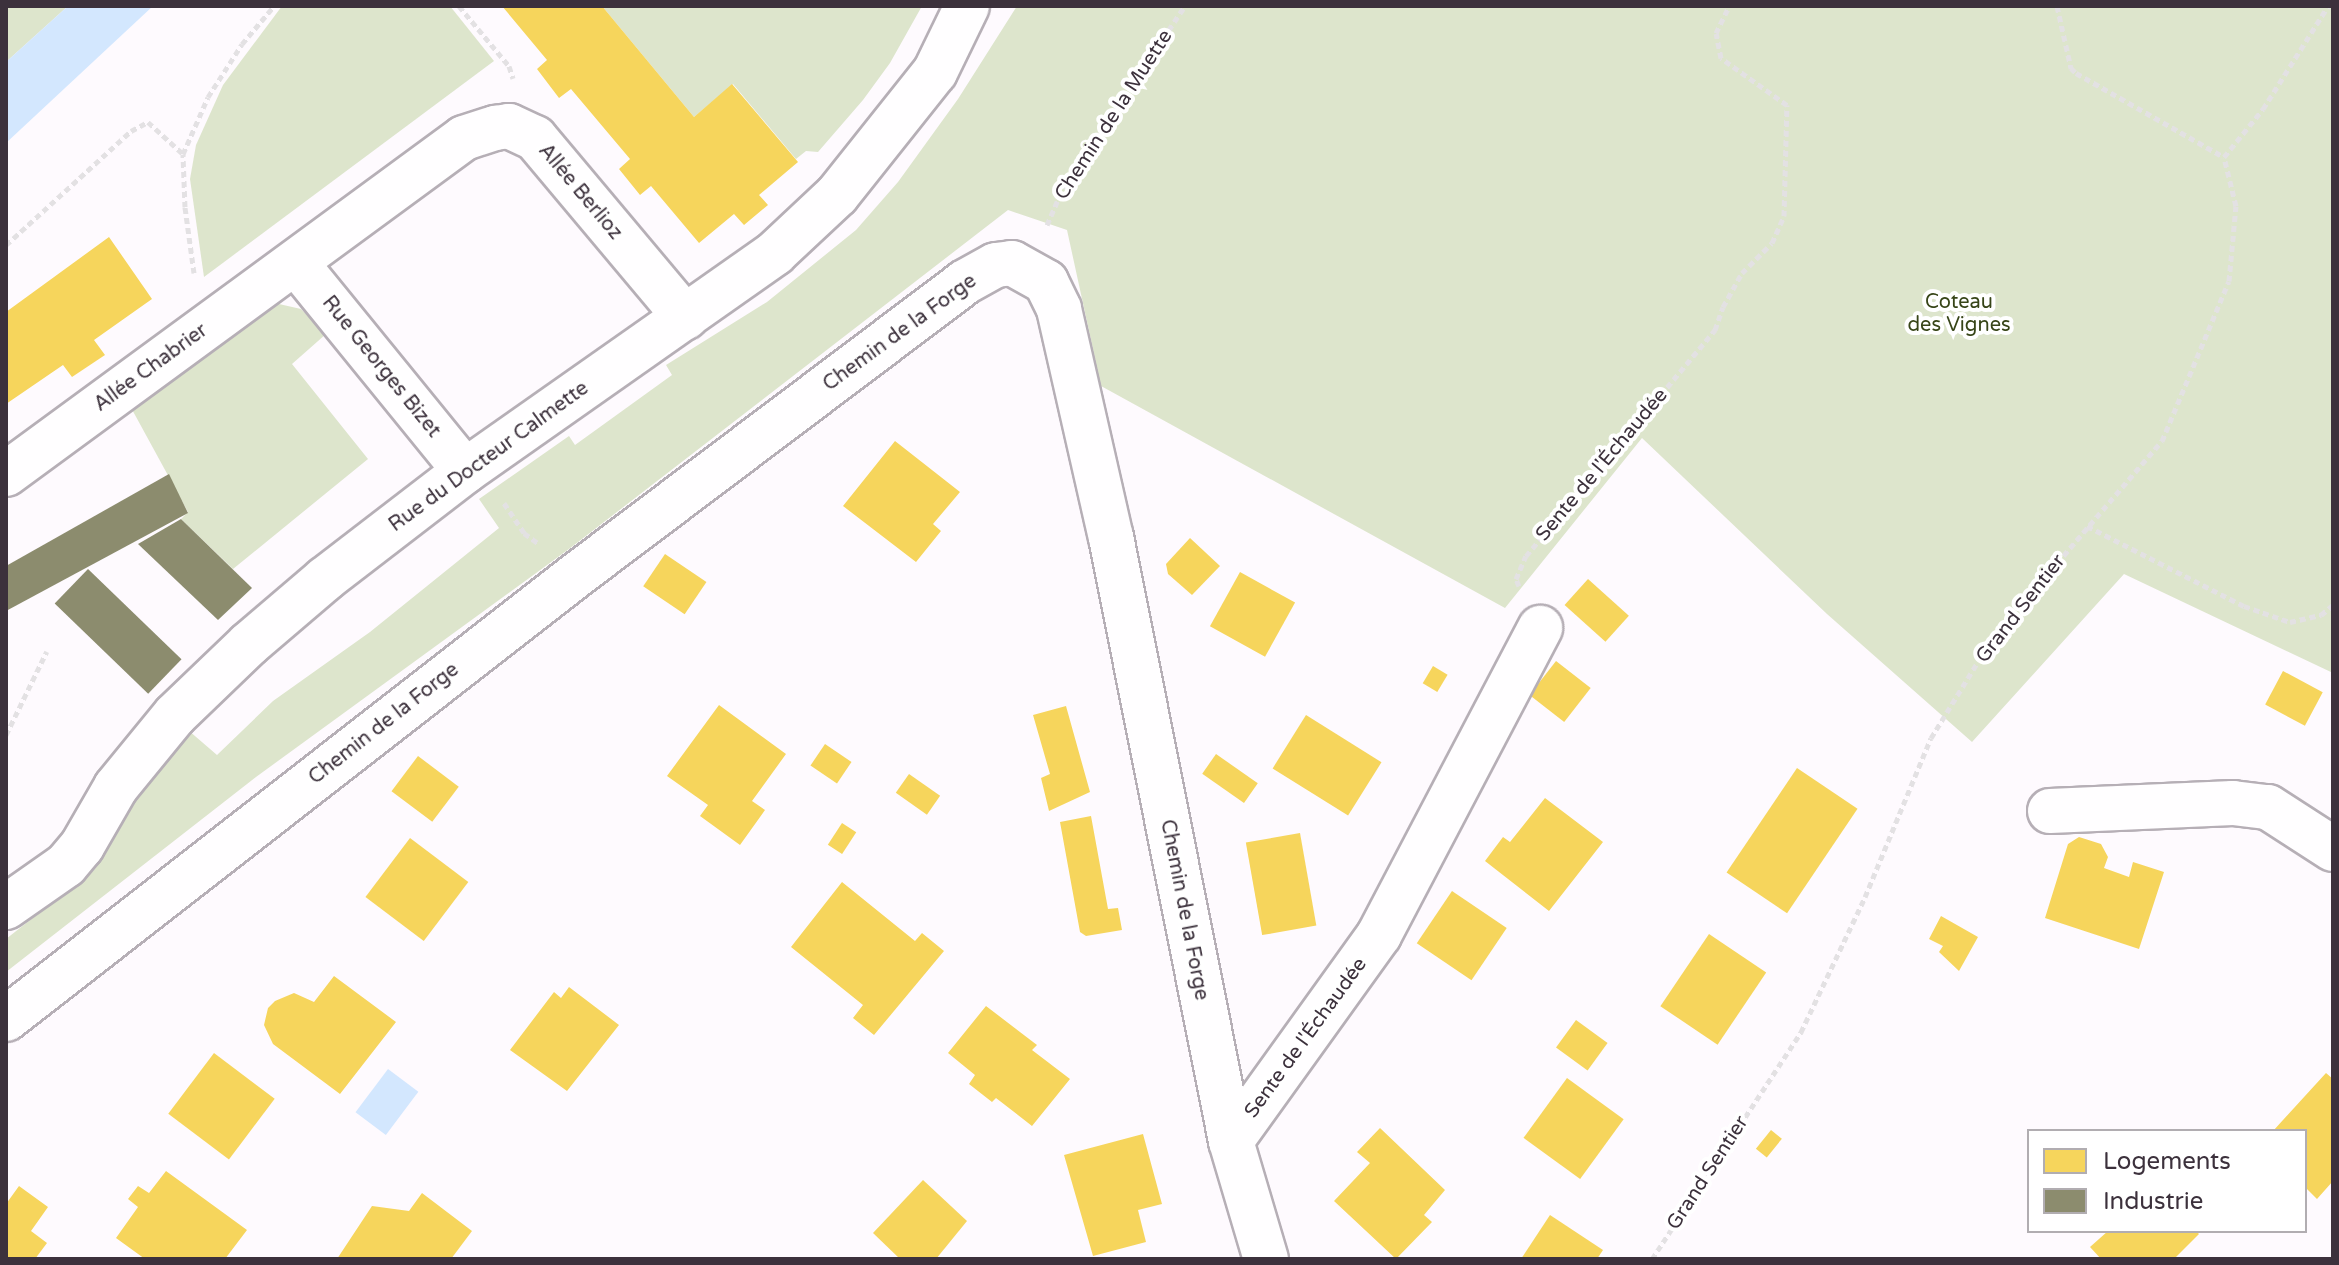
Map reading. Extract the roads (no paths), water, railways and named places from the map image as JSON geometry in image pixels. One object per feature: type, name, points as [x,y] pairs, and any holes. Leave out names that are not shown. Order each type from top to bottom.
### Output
[{"type":"street","name":"Rue du Docteur Calmette","points":[[6,907],[66,865],[82,846],[116,787],[175,715],[232,659],[325,579],[465,471],[775,253],[837,195],[935,72],[967,6]]},
{"type":"street","name":"Allée Berlioz","points":[[296,263],[464,138],[509,126],[535,138],[685,317]]},
{"type":"street","name":"Allée Chabrier","points":[[6,474],[296,263]]},
{"type":"street","name":"Rue Georges Bizet","points":[[296,263],[465,471]]},
{"type":"street","name":"Chemin de la Forge","points":[[6,1019],[575,576],[965,282],[996,265],[1012,263],[1046,282],[1059,309],[1111,537],[1231,1141],[1266,1259]]},
{"type":"street","name":"Sente de l'Échaudée","points":[[1231,1141],[1379,935],[1540,628]]},
{"type":"street","points":[[2050,811],[2233,803],[2268,807],[2333,849]]},
{"type":"water","points":[[68,6],[153,6],[6,143],[6,62]]},
{"type":"water","points":[[388,1069],[418,1092],[386,1135],[356,1112]]},
{"type":"park label","name":"Coteau des Vignes","points":[[1959,314]]}]
